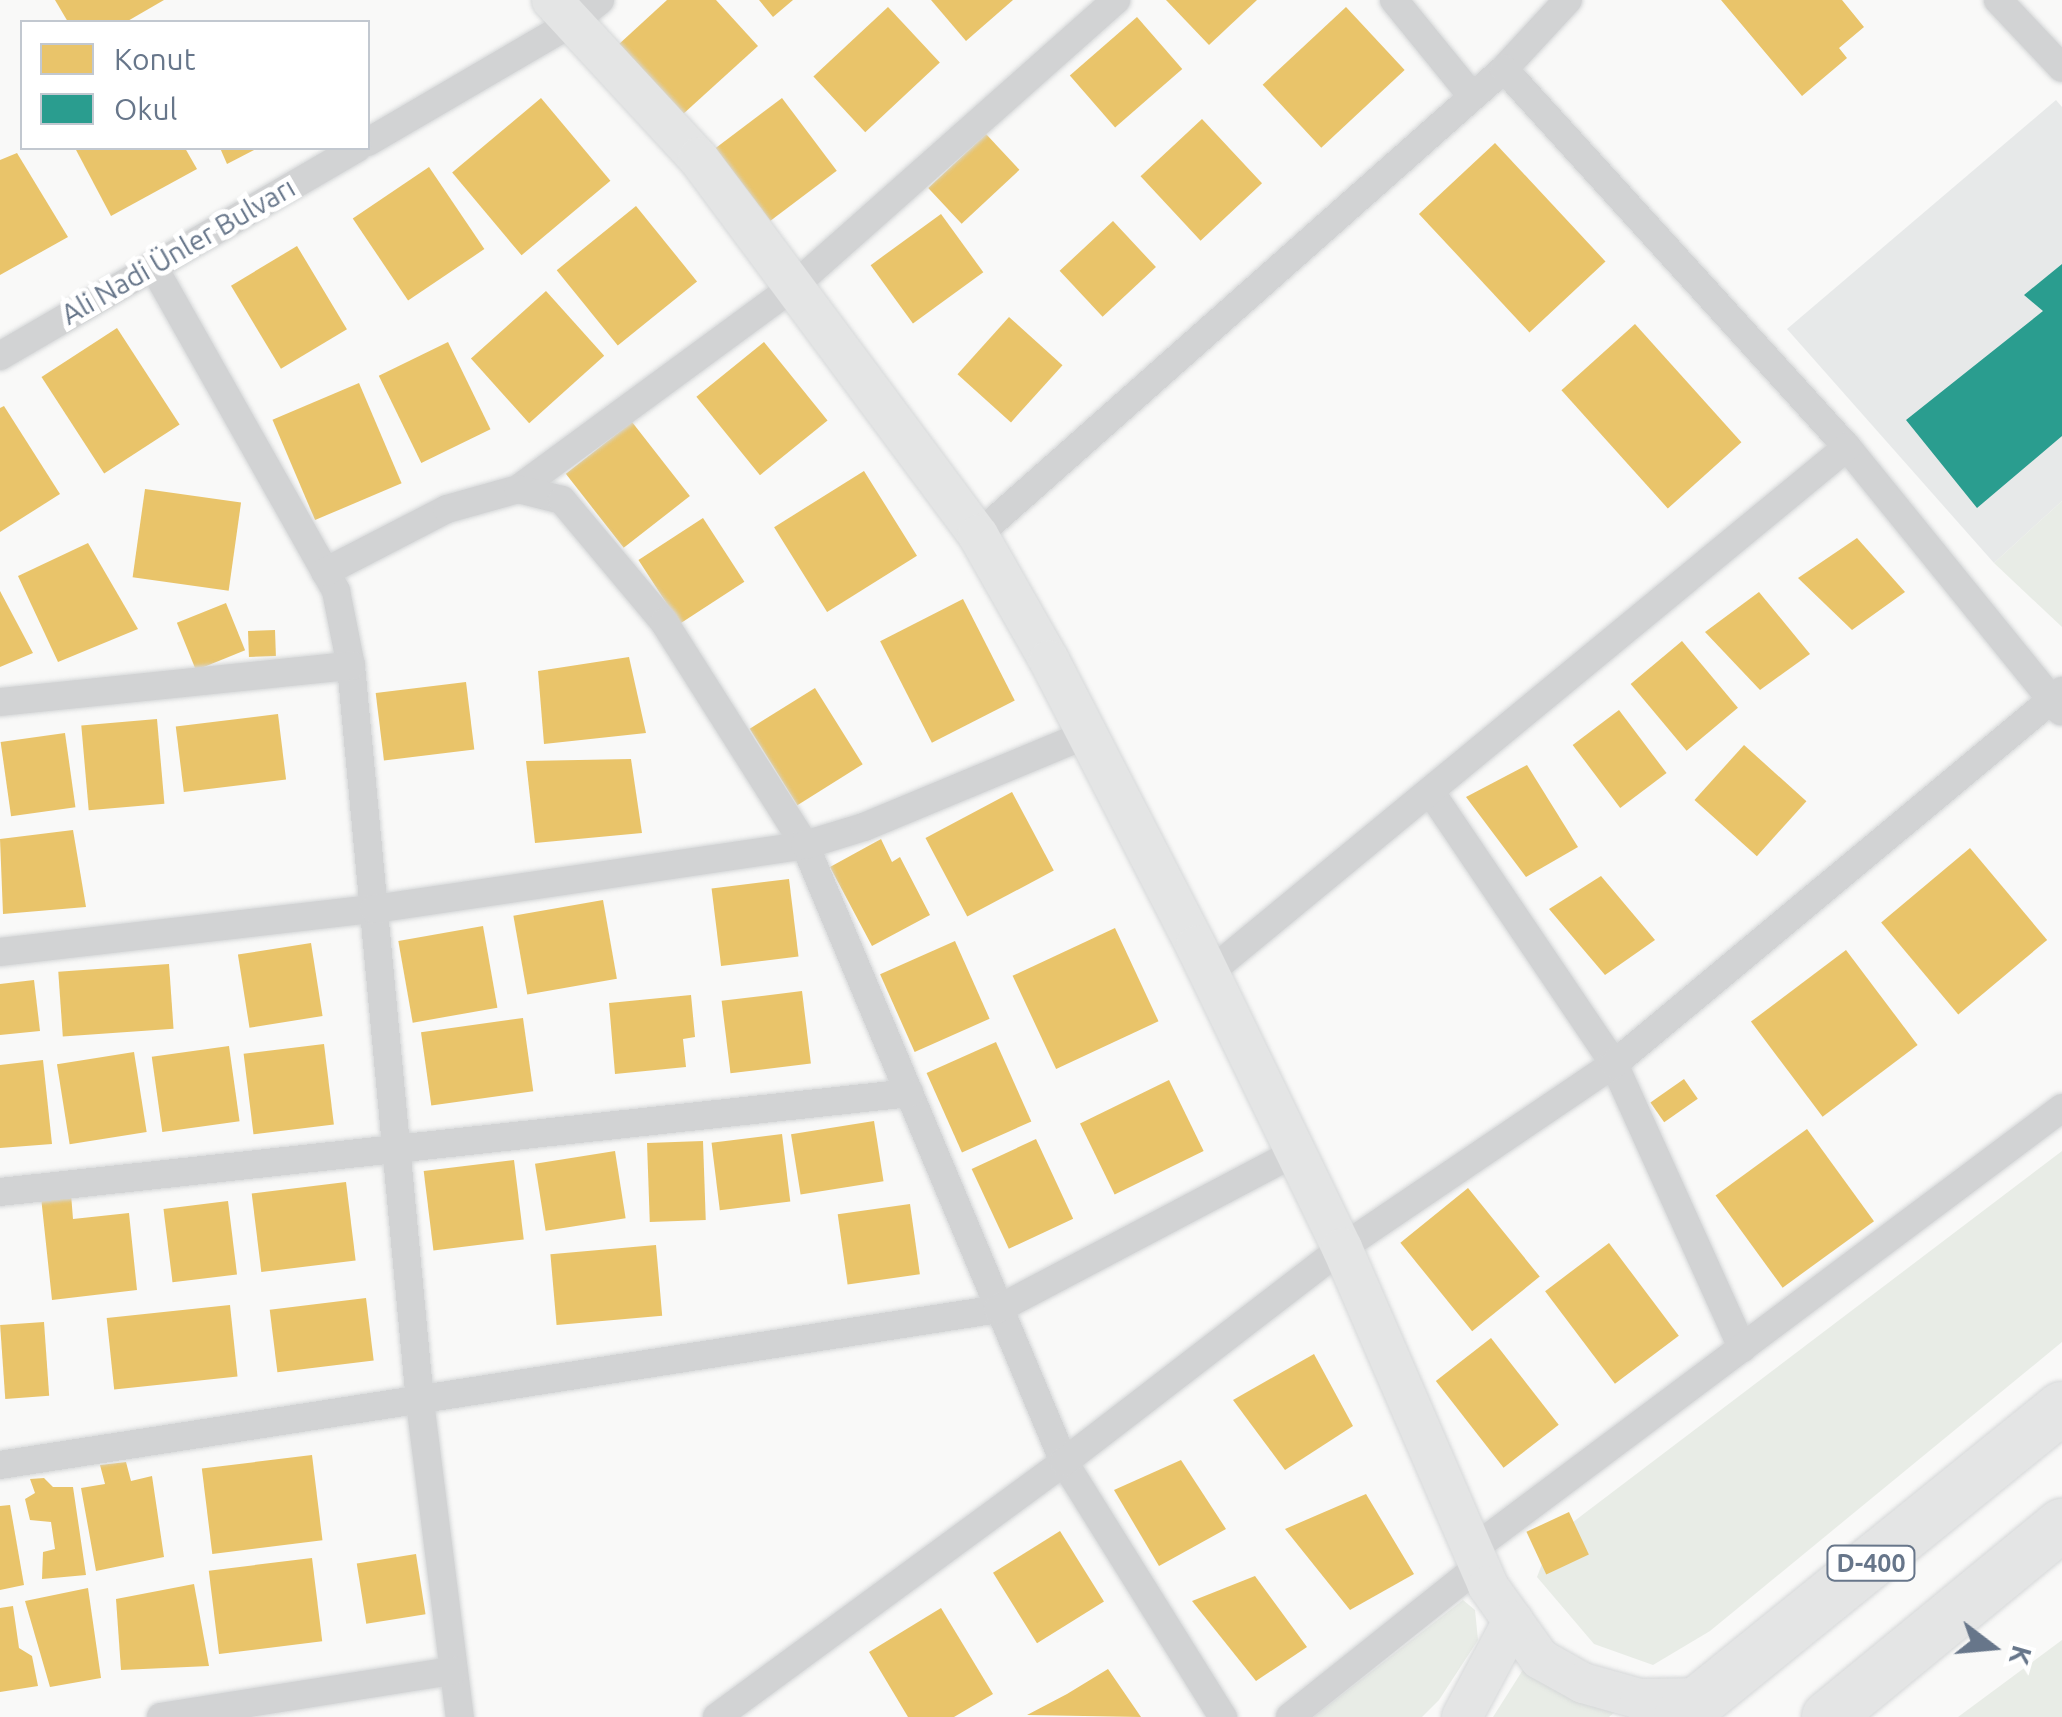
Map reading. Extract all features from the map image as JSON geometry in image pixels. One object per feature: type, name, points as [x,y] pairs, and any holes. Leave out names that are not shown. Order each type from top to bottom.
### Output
[{"type":"highway","name":"D-400","points":[[1691,1708],[2062,1408]]},
{"type":"highway","points":[[1828,1717],[2062,1524]]},
{"type":"street","points":[[325,572],[447,509],[518,488],[793,287],[1116,0]]},
{"type":"street","points":[[1394,0],[1472,96]]},
{"type":"street","points":[[978,535],[1504,69],[1568,0]]},
{"type":"street","points":[[1998,0],[2062,68]]},
{"type":"street","points":[[370,141],[575,8],[698,158],[978,535],[1087,734],[1209,973],[1342,1248],[1476,1558],[1513,1621],[1540,1659],[1582,1683],[1640,1700],[1691,1708]]},
{"type":"street","points":[[716,1717],[1064,1462],[1342,1248],[1614,1064],[2058,700],[1846,448],[1504,69]]},
{"type":"street","name":"Ali Nadi Ünler Bulvarı","points":[[0,356],[354,150]]},
{"type":"street","points":[[153,266],[336,591],[351,666],[420,1402],[460,1717]]},
{"type":"street","points":[[1209,973],[1846,448]]},
{"type":"street","points":[[518,488],[562,500],[664,622],[805,845],[1064,1462],[1222,1717]]},
{"type":"street","points":[[0,702],[351,666]]},
{"type":"street","points":[[0,952],[374,909],[805,845],[864,827],[1087,734]]},
{"type":"street","points":[[1430,792],[1614,1064],[1742,1348]]},
{"type":"street","points":[[0,1192],[910,1093]]},
{"type":"street","points":[[1290,1717],[1476,1558],[1742,1348],[2062,1108]]},
{"type":"street","points":[[0,1466],[998,1309],[1296,1152]]},
{"type":"street","points":[[1462,1717],[1513,1621]]},
{"type":"street","points":[[162,1717],[453,1670]]},
{"type":"shaded area","points":[[2056,100],[2062,107],[2062,501],[1994,563],[1787,329]]},
{"type":"shaded area","points":[[2062,501],[2062,627],[1994,563]]},
{"type":"shaded area","points":[[2062,1151],[2062,1342],[1710,1631],[1653,1665],[1594,1644],[1537,1577],[1552,1538]]},
{"type":"shaded area","points":[[1463,1600],[1475,1610],[1478,1640],[1439,1700],[1422,1717],[1313,1717]]},
{"type":"shaded area","points":[[2062,1640],[2062,1717],[1958,1717]]},
{"type":"shaded area","points":[[1526,1665],[1615,1712],[1609,1717],[1493,1717]]},
{"type":"building: Konut","points":[[55,0],[164,0],[129,20],[67,20]]},
{"type":"building: Konut","points":[[667,0],[716,0],[758,46],[682,115],[618,45]]},
{"type":"building: Konut","points":[[759,0],[793,0],[773,17]]},
{"type":"building: Konut","points":[[931,0],[1013,0],[966,41]]},
{"type":"building: Konut","points":[[1166,0],[1257,0],[1209,45]]},
{"type":"building: Konut","points":[[1721,0],[1842,0],[1864,27],[1839,48],[1847,58],[1802,96]]},
{"type":"building: Konut","points":[[888,7],[940,63],[865,132],[813,77]]},
{"type":"building: Konut","points":[[1346,7],[1405,70],[1321,148],[1263,85]]},
{"type":"building: Konut","points":[[1137,17],[1182,69],[1115,127],[1070,75]]},
{"type":"building: Konut","points":[[541,98],[610,181],[522,255],[452,173]]},
{"type":"building: Konut","points":[[782,98],[837,171],[770,221],[716,148]]},
{"type":"building: Konut","points":[[1202,119],[1262,183],[1201,241],[1141,176]]},
{"type":"building: Konut","points":[[986,134],[1019,170],[962,224],[928,188]]},
{"type":"building: Konut","points":[[1495,143],[1605,261],[1529,332],[1419,214]]},
{"type":"building: Konut","points":[[76,150],[186,150],[197,169],[111,216]]},
{"type":"building: Konut","points":[[221,150],[254,150],[227,164]]},
{"type":"building: Konut","points":[[17,153],[68,237],[0,275],[0,160]]},
{"type":"building: Konut","points":[[429,167],[484,249],[408,301],[353,218]]},
{"type":"building: Konut","points":[[636,206],[697,281],[618,346],[557,270]]},
{"type":"building: Konut","points":[[941,214],[983,272],[913,323],[871,265]]},
{"type":"building: Konut","points":[[1113,221],[1156,267],[1103,317],[1060,271]]},
{"type":"building: Konut","points":[[297,246],[347,329],[281,369],[231,286]]},
{"type":"building: Konut","points":[[546,291],[604,356],[529,423],[471,359]]},
{"type":"building: Konut","points":[[1009,317],[1063,365],[1011,422],[957,374]]},
{"type":"building: Konut","points":[[1635,324],[1741,442],[1668,508],[1561,390]]},
{"type":"building: Konut","points":[[117,328],[180,424],[104,473],[42,377]]},
{"type":"building: Konut","points":[[448,342],[491,429],[421,463],[379,376]]},
{"type":"building: Konut","points":[[764,342],[828,420],[760,475],[696,397]]},
{"type":"building: Konut","points":[[359,383],[402,483],[315,520],[272,420]]},
{"type":"building: Konut","points":[[4,406],[60,494],[0,532],[0,408]]},
{"type":"building: Konut","points":[[632,422],[690,496],[624,548],[566,474]]},
{"type":"building: Konut","points":[[864,471],[917,556],[827,612],[774,527]]},
{"type":"building: Konut","points":[[145,489],[241,502],[229,591],[133,577]]},
{"type":"building: Konut","points":[[703,518],[744,582],[680,624],[638,560]]},
{"type":"building: Konut","points":[[1857,538],[1905,592],[1852,630],[1798,578]]},
{"type":"building: Konut","points":[[88,543],[138,629],[58,662],[18,576]]},
{"type":"building: Konut","points":[[0,591],[33,653],[0,667]]},
{"type":"building: Konut","points":[[1759,592],[1810,654],[1760,690],[1705,632]]},
{"type":"building: Konut","points":[[963,599],[1015,701],[932,743],[880,641]]},
{"type":"building: Konut","points":[[226,603],[245,650],[196,670],[177,623]]},
{"type":"building: Konut","points":[[275,630],[276,656],[249,657],[248,631]]},
{"type":"building: Konut","points":[[1682,641],[1738,708],[1687,751],[1631,684]]},
{"type":"building: Konut","points":[[629,657],[646,733],[544,744],[538,671]]},
{"type":"building: Konut","points":[[466,682],[474,749],[384,761],[376,693]]},
{"type":"building: Konut","points":[[815,688],[863,764],[797,805],[750,729]]},
{"type":"building: Konut","points":[[1619,710],[1667,773],[1620,808],[1573,745]]},
{"type":"building: Konut","points":[[278,714],[286,780],[184,792],[176,727]]},
{"type":"building: Konut","points":[[157,719],[164,804],[89,810],[81,726]]},
{"type":"building: Konut","points":[[65,733],[75,807],[11,816],[1,742]]},
{"type":"building: Konut","points":[[1744,745],[1806,801],[1757,856],[1694,800]]},
{"type":"building: Konut","points":[[631,759],[642,833],[535,843],[526,761]]},
{"type":"building: Konut","points":[[1527,765],[1578,847],[1526,877],[1466,797]]},
{"type":"building: Konut","points":[[1012,792],[1054,871],[967,917],[925,838]]},
{"type":"building: Konut","points":[[73,830],[86,907],[3,914],[0,839]]},
{"type":"building: Konut","points":[[881,839],[892,862],[900,857],[930,915],[872,946],[830,867]]},
{"type":"building: Konut","points":[[1970,848],[2047,940],[1958,1014],[1881,923]]},
{"type":"building: Konut","points":[[1601,876],[1655,940],[1605,975],[1549,909]]},
{"type":"building: Konut","points":[[789,879],[799,956],[721,966],[712,889]]},
{"type":"building: Konut","points":[[603,900],[617,979],[527,995],[513,916]]},
{"type":"building: Konut","points":[[483,926],[497,1008],[413,1023],[398,941]]},
{"type":"building: Konut","points":[[1115,928],[1159,1021],[1056,1069],[1013,976]]},
{"type":"building: Konut","points":[[955,941],[990,1019],[915,1052],[880,974]]},
{"type":"building: Konut","points":[[311,943],[323,1016],[249,1028],[238,955]]},
{"type":"building: Konut","points":[[1846,950],[1918,1045],[1823,1117],[1751,1022]]},
{"type":"building: Konut","points":[[169,964],[174,1029],[63,1037],[58,972]]},
{"type":"building: Konut","points":[[34,980],[40,1031],[0,1035],[0,984]]},
{"type":"building: Konut","points":[[802,991],[811,1063],[731,1073],[722,1001]]},
{"type":"building: Konut","points":[[691,995],[695,1037],[683,1039],[686,1067],[615,1074],[609,1003]]},
{"type":"building: Konut","points":[[523,1018],[533,1091],[431,1106],[421,1032]]},
{"type":"building: Konut","points":[[996,1042],[1031,1121],[962,1152],[927,1073]]},
{"type":"building: Konut","points":[[324,1044],[334,1124],[253,1134],[244,1054]]},
{"type":"building: Konut","points":[[229,1046],[240,1121],[162,1132],[152,1057]]},
{"type":"building: Konut","points":[[134,1052],[147,1132],[70,1144],[57,1064]]},
{"type":"building: Konut","points":[[43,1060],[52,1144],[0,1148],[0,1065]]},
{"type":"building: Konut","points":[[1684,1079],[1698,1099],[1664,1122],[1650,1103]]},
{"type":"building: Konut","points":[[1169,1080],[1204,1151],[1115,1194],[1080,1123]]},
{"type":"building: Konut","points":[[874,1121],[884,1181],[801,1194],[791,1134]]},
{"type":"building: Konut","points":[[1807,1129],[1874,1221],[1783,1288],[1716,1195]]},
{"type":"building: Konut","points":[[782,1134],[790,1201],[720,1210],[712,1143]]},
{"type":"building: Konut","points":[[1036,1139],[1073,1219],[1009,1249],[972,1169]]},
{"type":"building: Konut","points":[[703,1141],[706,1220],[650,1222],[647,1143]]},
{"type":"building: Konut","points":[[615,1151],[626,1218],[546,1231],[535,1164]]},
{"type":"building: Konut","points":[[514,1160],[524,1239],[433,1250],[424,1171]]},
{"type":"building: Konut","points":[[346,1182],[356,1260],[261,1272],[252,1194]]},
{"type":"building: Konut","points":[[1468,1188],[1540,1277],[1472,1331],[1400,1243]]},
{"type":"building: Konut","points":[[71,1194],[73,1219],[129,1213],[137,1290],[52,1300],[41,1197]]},
{"type":"building: Konut","points":[[228,1201],[237,1274],[173,1282],[163,1209]]},
{"type":"building: Konut","points":[[910,1204],[920,1274],[848,1284],[838,1214]]},
{"type":"building: Konut","points":[[1609,1243],[1679,1336],[1615,1384],[1545,1291]]},
{"type":"building: Konut","points":[[656,1245],[662,1316],[557,1325],[550,1254]]},
{"type":"building: Konut","points":[[366,1298],[374,1361],[277,1372],[270,1310]]},
{"type":"building: Konut","points":[[230,1305],[238,1377],[114,1390],[107,1318]]},
{"type":"building: Konut","points":[[44,1322],[49,1396],[5,1399],[0,1325]]},
{"type":"building: Konut","points":[[1491,1338],[1559,1425],[1504,1468],[1436,1381]]},
{"type":"building: Konut","points":[[1314,1354],[1353,1426],[1285,1470],[1233,1400]]},
{"type":"building: Konut","points":[[312,1455],[322,1540],[212,1554],[202,1469]]},
{"type":"building: Konut","points":[[1181,1460],[1226,1529],[1159,1566],[1114,1490]]},
{"type":"building: Konut","points":[[126,1462],[131,1481],[152,1476],[164,1557],[96,1571],[81,1488],[105,1484],[100,1465]]},
{"type":"building: Konut","points":[[44,1478],[53,1487],[73,1487],[86,1575],[42,1579],[43,1552],[55,1549],[51,1522],[30,1520],[25,1499],[35,1493],[30,1479]]},
{"type":"building: Konut","points":[[1366,1494],[1414,1574],[1350,1610],[1285,1529]]},
{"type":"building: Konut","points":[[10,1505],[24,1585],[0,1590],[0,1506]]},
{"type":"building: Konut","points":[[1569,1512],[1589,1555],[1546,1574],[1526,1532]]},
{"type":"building: Konut","points":[[1060,1531],[1104,1601],[1037,1643],[993,1573]]},
{"type":"building: Konut","points":[[416,1554],[426,1614],[366,1624],[357,1563]]},
{"type":"building: Konut","points":[[312,1558],[322,1641],[219,1654],[209,1571]]},
{"type":"building: Konut","points":[[1255,1576],[1307,1647],[1256,1681],[1192,1601]]},
{"type":"building: Konut","points":[[194,1584],[209,1666],[121,1670],[116,1599]]},
{"type":"building: Konut","points":[[88,1588],[101,1678],[50,1687],[25,1601]]},
{"type":"building: Konut","points":[[13,1606],[19,1648],[32,1656],[38,1686],[0,1692],[0,1608]]},
{"type":"building: Konut","points":[[941,1608],[993,1694],[954,1717],[908,1717],[869,1652]]},
{"type":"building: Konut","points":[[1108,1669],[1141,1717],[1027,1715],[1067,1694]]},
{"type":"building: Okul","points":[[2062,264],[2062,436],[1977,508],[1906,420],[2043,311],[2024,295]]}]
